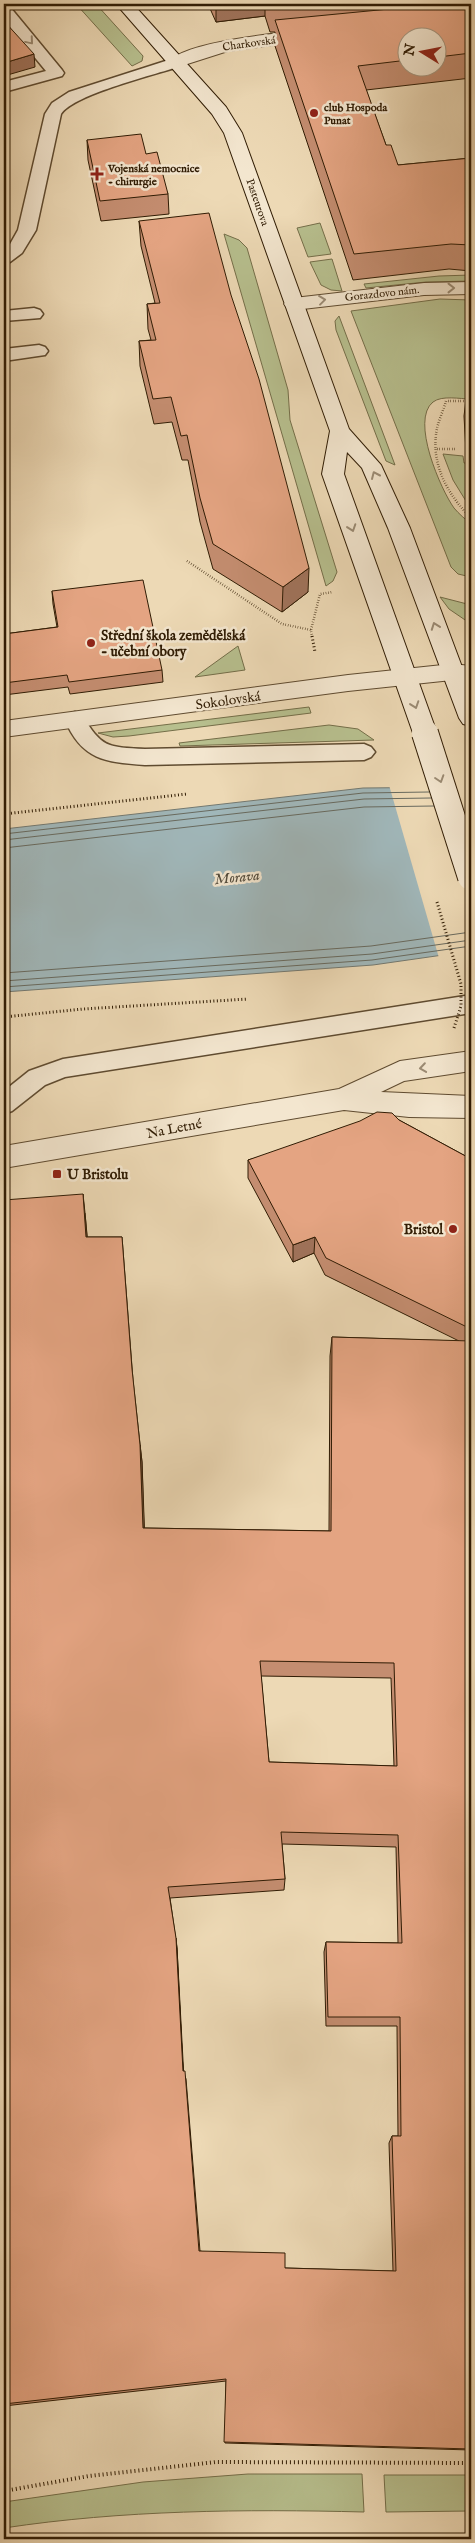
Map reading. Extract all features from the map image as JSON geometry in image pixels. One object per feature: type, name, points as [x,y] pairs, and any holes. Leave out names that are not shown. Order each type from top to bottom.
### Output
[{"type":"main road","name":"Pasteurova","points":[[124,4],[220,111],[233,133],[340,431]]},
{"type":"main road","name":"Charkovská","points":[[178,62],[213,48],[233,43],[331,33]]},
{"type":"main road","name":"Gorazdovo nám.","points":[[294,304],[424,288],[471,288]]},
{"type":"main road","points":[[340,431],[371,465],[461,673],[471,718]]},
{"type":"main road","points":[[340,431],[334,474],[425,732],[471,877]]},
{"type":"main road","points":[[461,673],[471,659]]},
{"type":"main road","name":"Sokolovská","points":[[4,729],[405,676],[461,673]]},
{"type":"main road","name":"Na Letné","points":[[344,1099],[400,1071],[471,1061]]},
{"type":"main road","name":"Na Letné","points":[[4,1156],[344,1099],[410,1106],[471,1107]]},
{"type":"lane","points":[[4,10],[56,73],[4,87]]},
{"type":"lane","points":[[4,258],[16,249],[27,230],[53,114],[58,106],[75,95],[178,62]]},
{"type":"lane","points":[[4,316],[34,314]]},
{"type":"lane","points":[[4,355],[38,351]]},
{"type":"lane","points":[[75,720],[79,733],[91,746],[98,751],[117,756],[144,758],[364,752]]},
{"type":"lane","points":[[4,1104],[37,1078],[63,1068],[466,994]]},
{"type":"path","points":[[471,401],[446,401],[436,436],[436,449],[446,485],[457,505],[471,518]]},
{"type":"path","points":[[436,449],[455,449]]},
{"type":"path","points":[[187,561],[282,624],[311,630]]},
{"type":"path","points":[[316,660],[311,630],[320,594]]},
{"type":"path","points":[[454,1028],[466,994]]},
{"type":"path","points":[[4,1017],[83,1008],[248,999]]},
{"type":"path","points":[[4,2491],[89,2476],[216,2462],[471,2463]]},
{"type":"green space","points":[[76,4],[96,4],[143,56],[142,61],[132,66]]},
{"type":"green space","points":[[320,223],[331,254],[308,257],[297,228]]},
{"type":"green space","points":[[224,234],[239,240],[247,248],[288,390],[290,420],[337,572],[333,581],[326,586]]},
{"type":"green space","points":[[332,259],[342,291],[331,290],[321,285],[310,262]]},
{"type":"green space","points":[[471,275],[471,281],[426,282],[366,288],[364,284],[439,276]]},
{"type":"green space","points":[[440,299],[471,300],[471,399],[446,398],[433,402],[427,411],[425,424],[430,455],[442,486],[454,508],[471,524],[471,577],[458,574],[451,567],[351,311]]},
{"type":"green space","points":[[339,316],[395,465],[386,461],[336,330],[335,321]]},
{"type":"green space","points":[[443,454],[463,456],[464,463],[466,463],[469,506],[453,480]]},
{"type":"green space","points":[[440,597],[471,605],[471,624],[449,609]]},
{"type":"green space","points":[[238,646],[245,670],[195,677]]},
{"type":"green space","points":[[309,707],[311,713],[129,736],[113,737],[98,733]]},
{"type":"green space","points":[[329,725],[358,729],[374,740],[180,746],[179,743]]},
{"type":"green space","points":[[248,2474],[362,2474],[364,2512],[229,2511],[139,2514],[94,2517],[4,2528],[4,2502],[143,2482]]},
{"type":"green space","points":[[384,2475],[471,2475],[471,2511],[386,2512]]},
{"type":"water","name":"Morava","points":[[471,787],[471,951],[373,965],[4,992],[4,829],[363,788]]},
{"type":"pier","points":[[471,784],[471,953],[439,958],[389,785]]},
{"type":"building","points":[[270,4],[304,4],[271,7]]},
{"type":"building","points":[[441,4],[471,4],[471,53],[448,56],[448,28],[398,28],[398,61],[358,66],[386,145],[391,145],[398,165],[471,158],[471,245],[451,244],[354,254],[275,20]]},
{"type":"building","points":[[4,21],[34,54],[4,63]]},
{"type":"building","points":[[141,134],[146,154],[157,152],[168,194],[100,201],[87,140]]},
{"type":"building","points":[[209,213],[231,295],[259,379],[309,568],[283,587],[213,544],[200,498],[187,435],[181,436],[171,397],[153,399],[139,341],[156,340],[147,304],[160,303],[139,221]]},
{"type":"building","points":[[467,391],[471,391],[471,477]]},
{"type":"building","name":"Střední škola zemědělská - učební obory","points":[[143,580],[162,670],[69,682],[67,675],[4,683],[4,634],[58,627],[52,591]]},
{"type":"building","points":[[377,1112],[392,1113],[399,1120],[471,1159],[471,1329],[326,1258],[315,1237],[293,1245],[248,1160],[360,1121]]},
{"type":"building","points":[[83,1194],[86,1237],[122,1237],[140,1445],[143,1528],[331,1531],[332,1337],[471,1341],[471,2449],[224,2442],[226,2379],[4,2404],[4,1200]],"holes":[[[260,1661],[394,1663],[397,1766],[269,1762]],[[281,1832],[398,1835],[402,1943],[326,1942],[328,2017],[400,2017],[401,2136],[392,2136],[396,2271],[285,2268],[285,2253],[199,2251],[185,2071],[183,2071],[176,1938],[168,1887],[285,1879]]]},
{"type":"place","name":"club Hospoda Punat","points":[[314,113]]},
{"type":"place","name":"Vojenská nemocnice - chirurgie","points":[[97,174]]},
{"type":"place","name":"Střední škola zemědělská - učební obory","points":[[91,643]]},
{"type":"place","name":"U Bristolu","points":[[57,1174]]},
{"type":"place","name":"Bristol","points":[[453,1229]]}]
